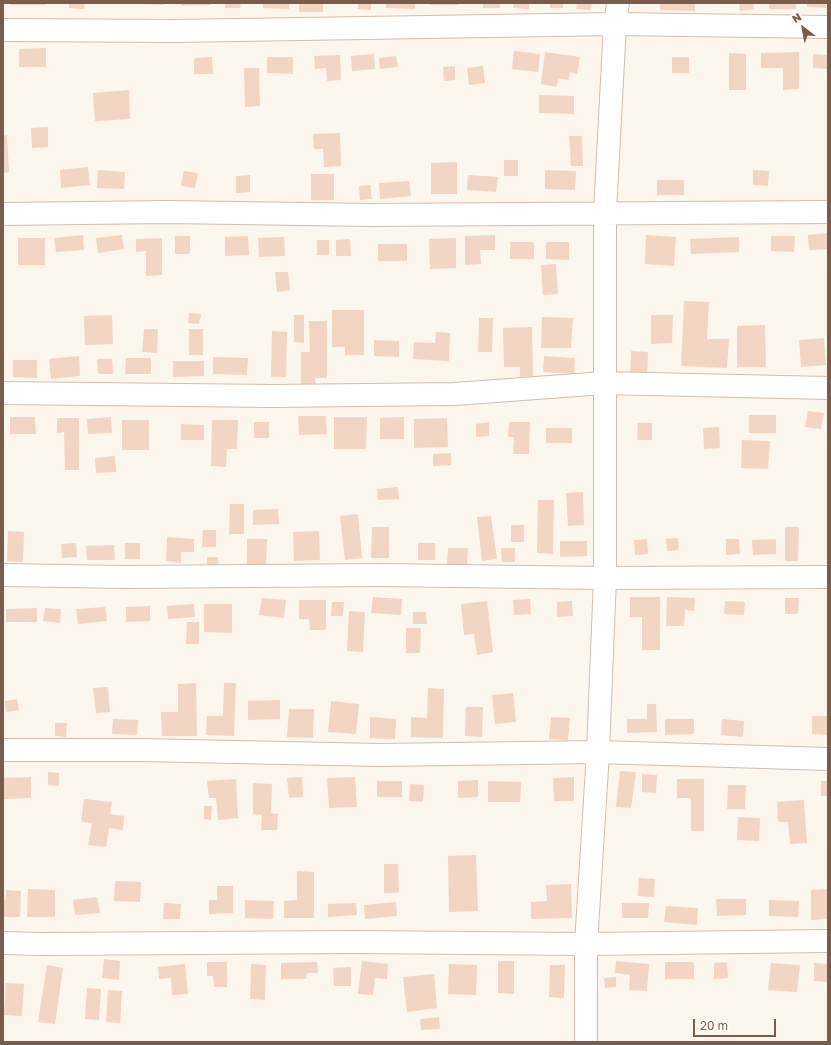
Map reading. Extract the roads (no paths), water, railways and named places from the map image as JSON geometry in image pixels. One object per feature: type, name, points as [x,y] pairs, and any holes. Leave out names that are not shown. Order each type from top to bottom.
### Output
[{"type":"street","points":[[586,1042],[586,944],[598,752],[605,578],[605,212],[615,24],[618,3]]},
{"type":"street","points":[[3,30],[175,31],[615,24],[828,27]]},
{"type":"street","points":[[3,214],[167,212],[372,215],[605,212],[828,212]]},
{"type":"street","points":[[3,394],[272,396],[455,394],[604,383],[828,388]]},
{"type":"street","points":[[3,575],[125,577],[388,575],[605,578],[828,577]]},
{"type":"street","points":[[3,750],[148,750],[379,755],[598,752],[828,759]]},
{"type":"street","points":[[3,943],[361,942],[586,944],[828,941]]}]
